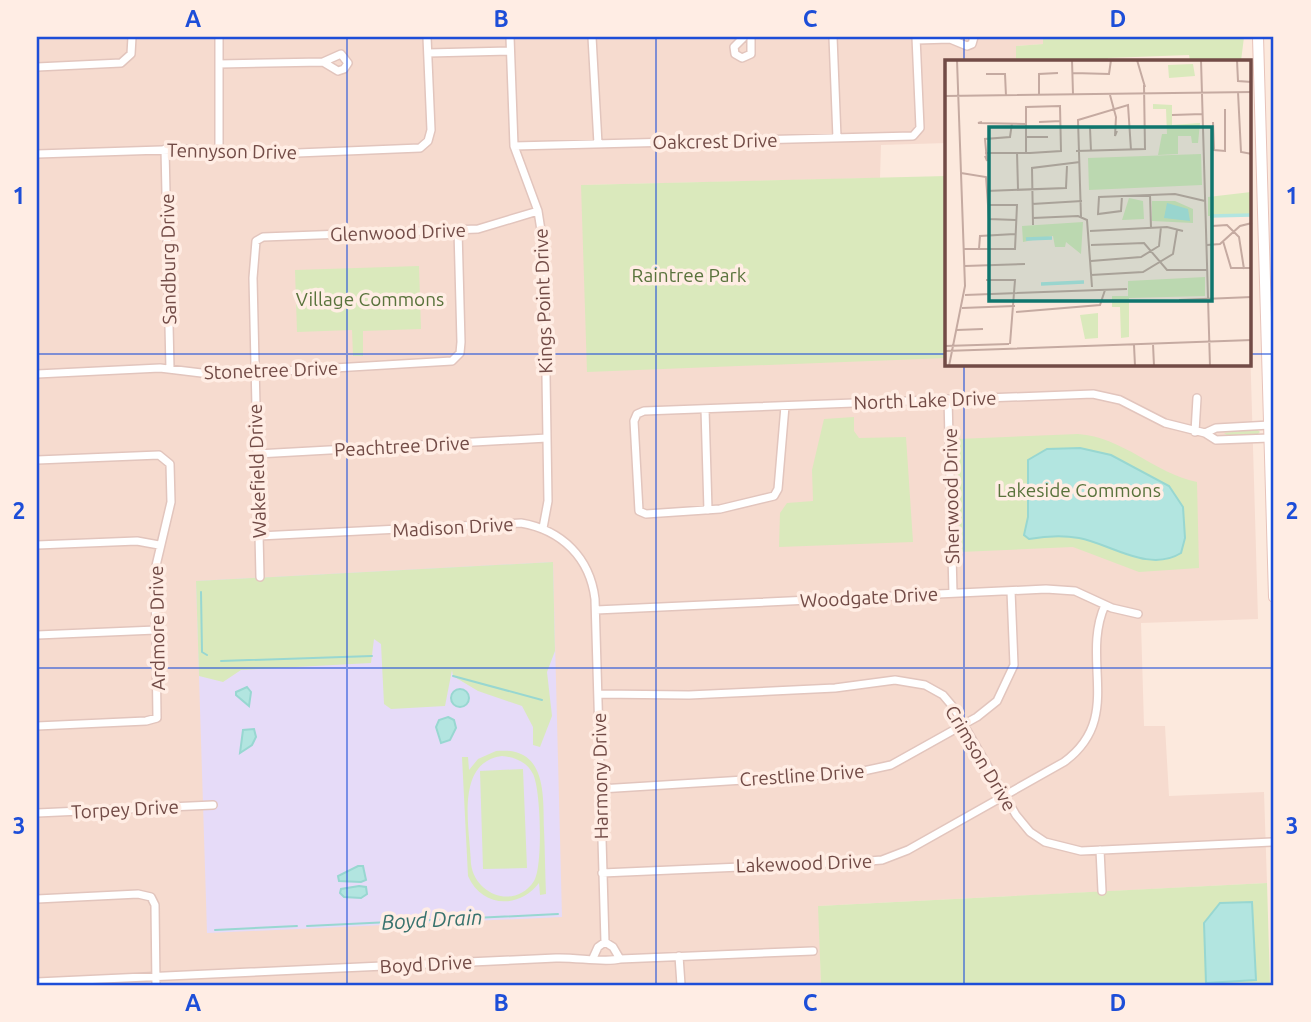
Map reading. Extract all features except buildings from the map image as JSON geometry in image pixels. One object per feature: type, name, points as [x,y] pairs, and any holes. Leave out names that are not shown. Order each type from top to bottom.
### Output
[{"type":"main road","points":[[1258,37],[1274,597]]},
{"type":"street","points":[[37,67],[121,64],[131,54],[132,37]]},
{"type":"street","points":[[219,37],[219,152]]},
{"type":"street","points":[[427,37],[428,53],[510,51]]},
{"type":"street","name":"Kings Point Drive","points":[[510,37],[514,146],[538,211],[544,250],[548,506],[543,528]]},
{"type":"street","points":[[592,37],[598,144]]},
{"type":"street","points":[[744,37],[734,47],[735,54],[742,58],[751,54],[751,37]]},
{"type":"street","points":[[833,37],[836,138]]},
{"type":"street","points":[[917,38],[951,38],[967,46],[972,44],[974,37]]},
{"type":"street","name":"Oakcrest Drive","points":[[514,146],[917,134],[920,128],[917,38]]},
{"type":"street","name":"Tennyson Drive","points":[[37,154],[165,149],[245,155],[415,149],[426,144],[431,130],[428,53]]},
{"type":"street","points":[[219,64],[323,62]]},
{"type":"street","name":"Sandburg Drive","points":[[165,149],[170,369]]},
{"type":"street","name":"Glenwood Drive","points":[[256,240],[263,237],[458,230],[495,226],[538,211]]},
{"type":"street","name":"Stonetree Drive","points":[[37,374],[170,369],[211,375],[444,362],[460,353],[458,230]]},
{"type":"street","name":"Wakefield Drive","points":[[256,240],[253,252],[260,577]]},
{"type":"street","name":"North Lake Drive","points":[[708,510],[646,514],[639,511],[634,421],[637,414],[1093,394],[1120,400],[1165,423],[1205,433],[1216,440],[1270,438]]},
{"type":"street","points":[[1195,432],[1198,398]]},
{"type":"street","name":"Sherwood Drive","points":[[948,399],[953,593]]},
{"type":"street","points":[[705,409],[708,510],[774,496],[778,489],[785,406]]},
{"type":"street","name":"North Lake Drive","points":[[1205,433],[1216,428],[1270,425]]},
{"type":"street","name":"Peachtree Drive","points":[[257,454],[548,438]]},
{"type":"street","name":"Ardmore Drive","points":[[37,460],[153,455],[165,458],[172,470],[172,493],[155,570],[157,718],[146,721],[37,726]]},
{"type":"street","name":"Madison Drive","points":[[259,536],[508,523],[543,528],[567,543],[581,558],[591,577],[596,610]]},
{"type":"street","points":[[37,545],[137,541],[159,545]]},
{"type":"street","name":"Woodgate Drive","points":[[596,610],[1011,590],[1069,590],[1104,605],[1138,614]]},
{"type":"street","name":"Crestline Drive","points":[[600,789],[862,773],[891,765],[965,724],[997,701],[1010,678],[1014,650],[1011,590]]},
{"type":"street","name":"Lakewood Drive","points":[[602,873],[882,860],[901,854],[1072,756],[1091,732],[1099,701],[1097,634],[1104,605]]},
{"type":"street","name":"Harmony Drive","points":[[596,610],[605,942]]},
{"type":"street","points":[[37,635],[156,630]]},
{"type":"street","name":"Crimson Drive","points":[[598,694],[689,695],[835,688],[895,680],[925,685],[943,695],[965,724],[1023,824],[1045,842],[1068,850],[1274,842]]},
{"type":"street","name":"Torpey Drive","points":[[37,813],[213,805]]},
{"type":"street","points":[[1100,850],[1102,891]]},
{"type":"street","points":[[37,899],[138,894],[150,897],[155,905],[156,981]]},
{"type":"street","points":[[593,958],[598,947],[605,942],[613,947],[620,959]]},
{"type":"street","name":"Boyd Drive","points":[[37,982],[156,981],[593,958],[606,962],[620,959],[813,951]]},
{"type":"street","points":[[679,956],[681,985]]},
{"type":"shaded area","points":[[37,37],[1043,37],[1044,44],[1016,46],[1016,60],[945,60],[945,143],[881,145],[880,178],[582,185],[945,356],[945,366],[1251,366],[1258,619],[1141,623],[1144,726],[1165,726],[1169,796],[1264,792],[1267,883],[819,906],[821,985],[37,985]]},
{"type":"shaded area","points":[[553,562],[562,917],[207,933],[196,581]]},
{"type":"green space","points":[[1043,37],[1244,37],[1241,60],[1190,60],[1189,55],[1107,60],[1016,60],[1016,46],[1043,44]]},
{"type":"green space","name":"Raintree Park","points":[[945,176],[945,358],[587,372],[581,185]]},
{"type":"green space","name":"Village Commons","points":[[419,266],[421,329],[363,331],[363,356],[353,356],[352,330],[297,332],[295,270]]},
{"type":"green space","points":[[854,417],[854,431],[859,438],[906,437],[913,542],[779,547],[780,513],[787,503],[813,501],[812,470],[824,419]]},
{"type":"green space","points":[[1257,429],[1260,432],[1257,435],[1228,436],[1224,433]]},
{"type":"green space","name":"Lakeside Commons","points":[[1078,434],[1110,441],[1167,471],[1197,482],[1199,568],[1139,572],[1073,547],[960,552],[957,439]]},
{"type":"green space","points":[[553,562],[555,651],[547,672],[552,716],[540,747],[533,745],[533,727],[522,706],[478,691],[453,676],[452,670],[445,706],[391,709],[384,704],[381,644],[374,639],[371,663],[241,670],[223,682],[199,676],[196,581]]},
{"type":"green space","points":[[496,751],[513,751],[525,756],[539,775],[543,801],[546,894],[540,895],[539,883],[531,891],[511,901],[491,899],[474,887],[468,876],[462,757],[468,757],[469,770],[478,759]],"holes":[[[502,756],[524,763],[533,774],[538,796],[540,828],[539,861],[534,881],[526,890],[507,897],[488,891],[474,875],[468,816],[471,784],[477,771],[487,761]]]},
{"type":"green space","points":[[523,769],[527,868],[483,869],[480,771]]},
{"type":"green space","points":[[1267,883],[1270,985],[821,985],[818,906]]},
{"type":"water","points":[[1080,448],[1111,455],[1169,486],[1183,507],[1185,538],[1181,553],[1169,558],[1143,559],[1079,538],[1054,536],[1029,539],[1024,535],[1028,517],[1028,460],[1047,449]]},
{"type":"water","points":[[247,687],[251,692],[249,706],[236,695],[236,692]]},
{"type":"water","points":[[460,689],[466,692],[469,698],[466,704],[460,707],[454,704],[451,698],[454,692]]},
{"type":"water","points":[[448,717],[454,720],[456,728],[450,740],[441,743],[436,727],[439,720]]},
{"type":"water","points":[[254,729],[256,737],[252,745],[240,753],[243,730]]},
{"type":"water","points":[[363,866],[366,880],[339,881],[338,876]]},
{"type":"water","points":[[366,887],[367,894],[361,898],[344,897],[340,893],[341,889]]},
{"type":"water","points":[[1252,902],[1256,980],[1206,983],[1204,923],[1220,903]]},
{"type":"waterway","points":[[201,592],[202,652],[207,655]]},
{"type":"waterway","points":[[221,661],[372,656]]},
{"type":"waterway","points":[[453,676],[542,700]]},
{"type":"waterway","name":"Boyd Drain","points":[[307,926],[558,914]]},
{"type":"waterway","name":"Boyd Drain","points":[[215,930],[297,926]]}]
